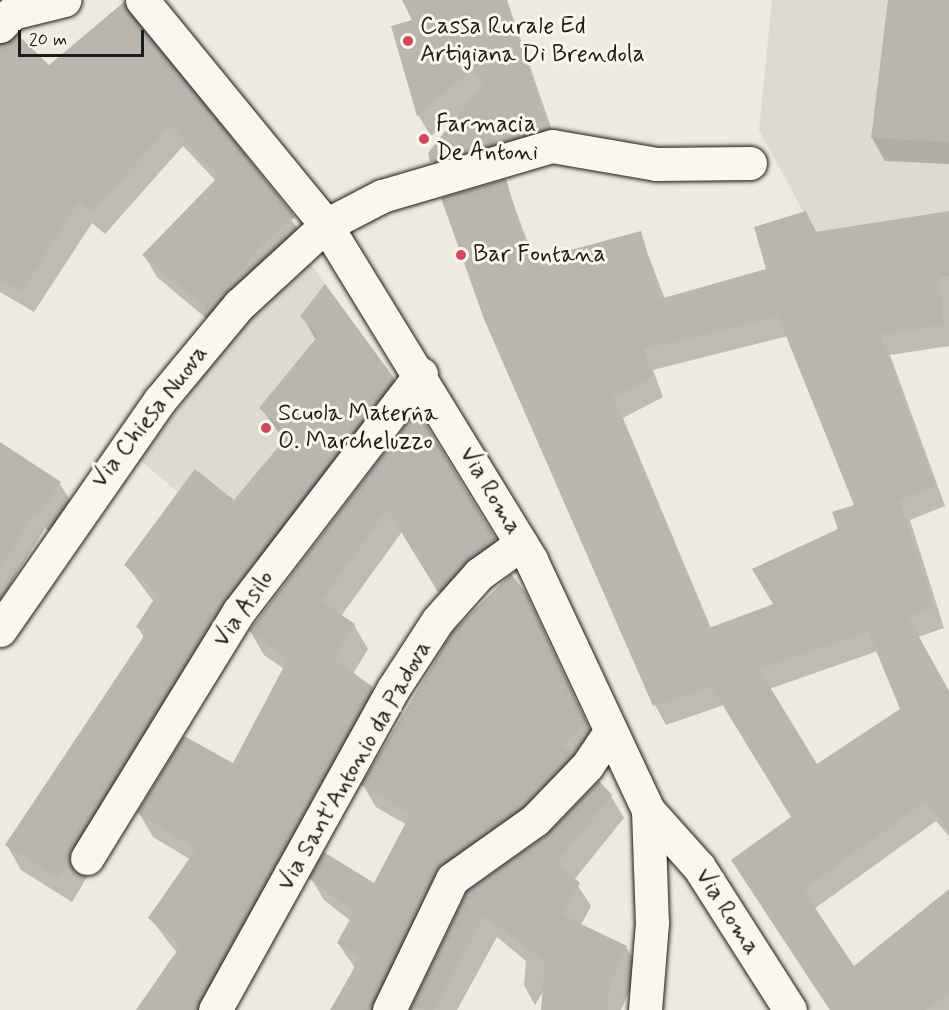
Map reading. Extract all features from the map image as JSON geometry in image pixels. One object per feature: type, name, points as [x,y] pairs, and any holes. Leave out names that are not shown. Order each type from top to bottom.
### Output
[{"type":"street","points":[[0,26],[12,13],[64,0]]},
{"type":"street","name":"Via Roma","points":[[142,0],[326,225],[421,374],[521,544],[648,810],[699,867],[790,1010]]},
{"type":"street","name":"Via Chiesa Nuova","points":[[0,630],[160,400],[239,305],[326,225],[382,196],[552,146],[656,164],[750,163]]},
{"type":"street","name":"Via Asilo","points":[[87,858],[239,611],[421,374]]},
{"type":"street","name":"Via Sant'Antonio da Padova","points":[[215,1010],[393,689],[432,630],[479,574],[521,544]]},
{"type":"street","points":[[389,1010],[452,879],[535,820],[586,766],[610,732]]},
{"type":"street","points":[[645,1010],[652,923],[648,810]]},
{"type":"shaded area","points":[[772,0],[949,0],[949,275],[851,289],[814,232],[759,130]]},
{"type":"shaded area","name":"Scuola Materna O. Marcheluzzo","points":[[307,259],[401,388],[262,564],[140,460],[246,319]]},
{"type":"building","points":[[402,0],[507,0],[545,121],[493,136],[495,143],[430,162],[428,153],[484,82],[472,70],[417,116],[391,26],[412,20]]},
{"type":"building","points":[[888,0],[949,0],[949,142],[871,138]]},
{"type":"building","points":[[124,2],[295,217],[264,243],[207,309],[142,255],[219,176],[170,125],[92,213],[79,202],[22,291],[0,279],[0,44],[18,35],[49,65]]},
{"type":"building","points":[[506,179],[530,261],[641,231],[660,299],[766,269],[754,227],[806,211],[815,232],[949,211],[949,274],[939,275],[943,325],[880,335],[935,486],[899,500],[934,608],[908,617],[949,691],[949,830],[924,802],[803,890],[854,966],[949,889],[949,994],[926,1010],[830,1010],[731,860],[791,817],[711,686],[653,706],[484,319],[441,198]],"holes":[[[778,316],[854,505],[832,512],[838,529],[752,569],[773,604],[709,628],[613,397],[653,377],[643,349]],[[868,631],[900,709],[817,764],[759,669]]]},
{"type":"building","points":[[325,284],[394,378],[223,601],[58,878],[5,845],[146,633],[136,627],[158,593],[124,565],[195,469],[234,500],[289,434],[259,408],[318,336],[300,316]]},
{"type":"building","points":[[417,410],[496,539],[438,592],[387,509],[321,601],[355,624],[334,659],[373,687],[196,1010],[136,1010],[181,945],[148,918],[196,849],[137,813],[184,736],[233,763],[288,659],[249,631]]},
{"type":"building","points":[[0,442],[61,482],[40,515],[35,512],[0,570]]},
{"type":"building","points":[[511,574],[526,593],[587,724],[563,744],[572,754],[523,806],[435,870],[370,1010],[331,1010],[360,957],[337,943],[354,912],[309,878],[324,852],[374,883],[411,813],[361,785],[453,631]]},
{"type":"building","points":[[599,781],[612,795],[557,863],[580,883],[562,915],[627,946],[609,988],[607,1010],[541,1010],[545,962],[484,916],[434,1010],[411,1008],[467,891],[546,835]]},
{"type":"place","name":"Cassa Rurale Ed Artigiana Di Brendola","points":[[408,41]]},
{"type":"place","name":"Farmacia De Antoni","points":[[424,139]]},
{"type":"place","name":"Bar Fontana","points":[[461,255]]},
{"type":"place","name":"Scuola Materna O. Marcheluzzo","points":[[266,428]]}]
